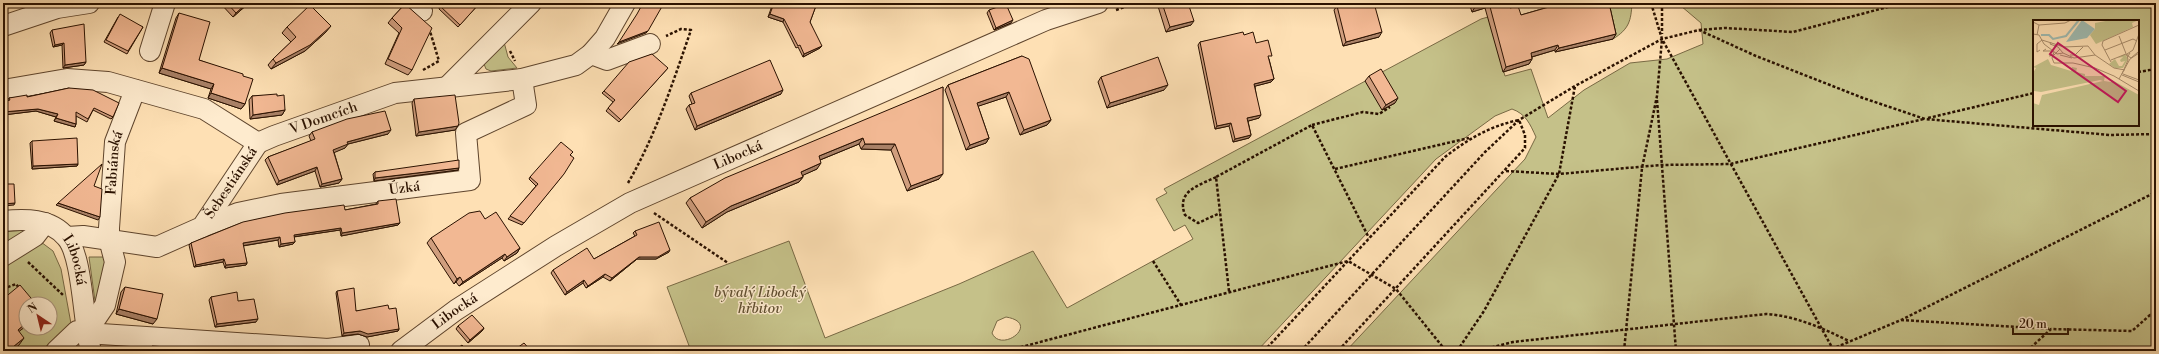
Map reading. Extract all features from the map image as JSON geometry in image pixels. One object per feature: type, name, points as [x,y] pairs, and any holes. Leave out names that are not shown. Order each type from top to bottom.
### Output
[{"type":"street","points":[[3,26],[57,8],[89,3]]},
{"type":"street","points":[[150,50],[164,3]]},
{"type":"street","points":[[447,87],[531,3]]},
{"type":"street","name":"V Domcích","points":[[258,143],[395,93],[447,87],[520,71],[576,65],[591,54],[605,38],[625,3]]},
{"type":"street","name":"Libocká","points":[[401,351],[456,310],[556,246],[630,203],[1046,20],[1098,3]]},
{"type":"street","points":[[591,54],[607,60],[650,44]]},
{"type":"street","name":"Úzká","points":[[202,227],[238,213],[281,204],[470,180],[466,133],[526,105],[520,71]]},
{"type":"street","points":[[3,90],[67,79],[108,82],[204,109],[258,143]]},
{"type":"street","name":"Fabiánská","points":[[88,342],[105,306],[115,262],[109,239],[115,142],[135,90]]},
{"type":"street","name":"Šebestiánská","points":[[67,237],[83,236],[157,247],[202,227],[258,143]]},
{"type":"street","name":"Libocká","points":[[3,221],[31,220],[45,222],[58,229],[67,237],[75,256],[88,342]]},
{"type":"street","points":[[3,256],[35,236],[45,222]]},
{"type":"street","points":[[56,351],[76,331],[88,342],[328,350],[359,345]]},
{"type":"path","points":[[1651,3],[1662,39],[1833,350]]},
{"type":"path","points":[[1624,351],[1642,168],[1656,96],[1662,39],[1662,3]]},
{"type":"path","points":[[1301,351],[1485,152],[1519,120],[1575,86],[1662,39],[1699,30],[1725,28],[1793,32],[1903,3]]},
{"type":"path","points":[[417,7],[439,62],[419,72]]},
{"type":"path","points":[[650,44],[681,29],[691,30],[664,110],[643,158],[620,198],[630,203],[645,207],[728,263]]},
{"type":"path","points":[[1699,30],[1756,56],[1925,119],[2110,135],[2156,134]]},
{"type":"path","points":[[509,46],[520,71]]},
{"type":"path","points":[[2139,72],[2156,69]]},
{"type":"path","points":[[1457,351],[1484,311],[1559,174],[1575,86]]},
{"type":"path","points":[[1506,171],[1559,174],[1642,168],[1661,165],[1730,164],[2033,93]]},
{"type":"path","points":[[1656,96],[1676,351]]},
{"type":"path","points":[[1220,213],[1198,222],[1185,215],[1182,208],[1182,200],[1186,192],[1312,125],[1363,112],[1379,114],[1390,107]]},
{"type":"path","points":[[1264,351],[1445,157],[1472,137],[1502,123],[1519,120]]},
{"type":"path","points":[[1338,351],[1506,171],[1525,148],[1525,135],[1519,120]]},
{"type":"path","points":[[1312,125],[1369,238]]},
{"type":"path","points":[[1335,169],[1472,137]]},
{"type":"path","points":[[1216,177],[1229,291]]},
{"type":"path","points":[[1827,351],[1833,350],[1850,341],[1901,320],[2156,192]]},
{"type":"path","points":[[25,259],[69,301]]},
{"type":"path","points":[[1153,261],[1181,305]]},
{"type":"path","points":[[1006,351],[1229,291],[1348,261],[1373,274],[1396,289],[1446,351]]},
{"type":"path","points":[[3,289],[16,284],[20,289]]},
{"type":"path","points":[[1477,351],[1513,342],[1766,314],[1786,315],[1850,341]]},
{"type":"path","points":[[1901,320],[2051,329],[2132,331],[2150,314],[2156,316]]},
{"type":"path","points":[[2027,351],[2051,329]]},
{"type":"green space","points":[[1604,3],[1632,3],[1630,20],[1626,28],[1613,39]]},
{"type":"green space","name":"bývalý Libocký hřbitov","points":[[1682,3],[2156,3],[2156,351],[1346,351],[1525,159],[1536,137],[1524,117],[1512,109],[1495,116],[1436,159],[1257,351],[767,351],[766,349],[759,351],[691,351],[667,287],[789,241],[825,338],[959,284],[1033,251],[1067,308],[1193,239],[1185,225],[1174,231],[1156,199],[1167,193],[1164,189],[1481,19],[1488,17],[1505,76],[1531,69],[1548,118],[1584,90],[1630,63],[1667,59],[1703,44],[1701,23],[1681,6]],"holes":[[[1006,317],[1016,320],[1020,325],[1020,330],[1010,339],[997,339],[992,333],[997,321]]]},
{"type":"green space","points":[[504,42],[508,57],[517,68],[491,71],[486,69],[484,64]]},
{"type":"green space","points":[[25,230],[53,251],[61,269],[76,351],[12,351],[19,345],[12,337],[18,332],[18,336],[58,336],[58,296],[18,296],[18,303],[3,302],[3,232]]},
{"type":"green space","points":[[89,257],[107,257],[96,303],[95,301]]},
{"type":"building","points":[[227,3],[247,3],[236,13]]},
{"type":"building","points":[[443,3],[476,3],[478,5],[460,25],[440,6]]},
{"type":"building","points":[[643,3],[664,3],[648,31],[619,42],[637,14]]},
{"type":"building","points":[[774,3],[817,3],[810,22],[822,46],[804,54],[800,45],[798,46],[784,19],[770,14]]},
{"type":"building","points":[[1162,3],[1188,3],[1194,21],[1170,27]]},
{"type":"building","points":[[1347,3],[1374,3],[1382,32],[1346,42],[1337,6]]},
{"type":"building","points":[[1474,3],[1488,3],[1475,7]]},
{"type":"building","points":[[1489,3],[1508,3],[1510,8],[1518,6],[1521,15],[1549,7],[1548,3],[1609,3],[1616,34],[1559,48],[1558,45],[1531,53],[1532,59],[1506,67]]},
{"type":"building","points":[[405,4],[432,28],[412,70],[388,59],[402,28],[392,18]]},
{"type":"building","points":[[1006,4],[1013,20],[996,28],[989,10]]},
{"type":"building","points":[[310,5],[331,26],[310,45],[276,63],[273,59],[296,37],[287,27]]},
{"type":"building","points":[[179,13],[210,22],[199,60],[243,74],[243,76],[253,79],[245,104],[211,93],[214,84],[162,68]]},
{"type":"building","points":[[120,14],[143,27],[128,51],[106,40]]},
{"type":"building","points":[[84,24],[86,62],[65,65],[64,43],[55,45],[52,30]]},
{"type":"building","points":[[1243,32],[1244,35],[1253,32],[1256,43],[1268,40],[1272,56],[1268,56],[1274,79],[1254,84],[1261,115],[1247,118],[1251,135],[1235,139],[1231,123],[1217,126],[1200,42]]},
{"type":"building","points":[[652,54],[668,68],[621,120],[608,108],[615,100],[604,91],[629,62]]},
{"type":"building","points":[[1022,56],[1029,59],[1051,120],[1024,130],[1009,92],[977,103],[989,138],[970,145],[948,85]]},
{"type":"building","points":[[1158,57],[1168,85],[1110,103],[1101,77]]},
{"type":"building","points":[[770,60],[783,90],[697,126],[689,105],[695,103],[691,93]]},
{"type":"building","points":[[1381,69],[1398,98],[1386,105],[1369,76]]},
{"type":"building","points":[[943,87],[943,174],[911,186],[895,144],[865,144],[863,138],[819,156],[821,163],[801,172],[803,177],[731,206],[706,222],[690,198],[725,178]]},
{"type":"building","points":[[69,88],[93,90],[119,103],[113,117],[94,108],[88,119],[76,112],[76,124],[56,118],[58,114],[38,109],[3,112],[3,102],[10,100],[9,98],[27,95],[27,97]]},
{"type":"building","points":[[277,94],[277,96],[284,95],[285,110],[253,115],[252,96]]},
{"type":"building","points":[[455,95],[459,123],[458,126],[419,132],[414,99]]},
{"type":"building","points":[[385,111],[391,130],[347,142],[348,144],[333,150],[342,179],[322,184],[317,167],[279,181],[268,157],[315,139],[312,132],[347,119]]},
{"type":"building","points":[[77,138],[78,164],[33,166],[32,141]]},
{"type":"building","points":[[561,142],[573,152],[570,155],[574,158],[564,174],[524,223],[510,216],[538,184],[530,177]]},
{"type":"building","points":[[459,160],[459,168],[375,178],[375,172]]},
{"type":"building","points":[[102,164],[94,186],[102,189],[100,217],[58,203]]},
{"type":"building","points":[[3,184],[14,184],[15,203],[3,204]]},
{"type":"building","points":[[396,199],[400,223],[342,233],[341,228],[294,235],[295,242],[281,244],[280,237],[243,243],[247,263],[226,265],[224,259],[196,265],[191,243],[243,222],[285,213],[344,205],[345,210],[378,204],[378,201]]},
{"type":"building","points":[[480,211],[485,219],[496,212],[520,248],[507,257],[505,254],[463,282],[460,277],[457,279],[431,238],[469,213]]},
{"type":"building","points":[[659,222],[670,250],[658,257],[639,257],[612,278],[605,274],[588,286],[584,280],[567,292],[553,270],[587,248],[594,259],[637,235],[635,231]]},
{"type":"building","points":[[20,285],[29,296],[18,296],[18,336],[22,336],[24,338],[8,351],[3,351],[3,299]]},
{"type":"building","points":[[125,287],[163,294],[157,319],[119,309]]},
{"type":"building","points":[[354,288],[356,311],[388,305],[389,309],[396,308],[399,329],[368,334],[360,331],[344,333],[337,291]]},
{"type":"building","points":[[237,292],[238,301],[254,299],[258,319],[217,324],[211,297]]},
{"type":"building","points":[[472,315],[484,328],[470,340],[458,326]]},
{"type":"building","points":[[524,343],[531,351],[513,351]]},
{"type":"building","points":[[462,345],[467,351],[454,351]]},
{"type":"building","points":[[152,346],[229,351],[152,351]]}]
